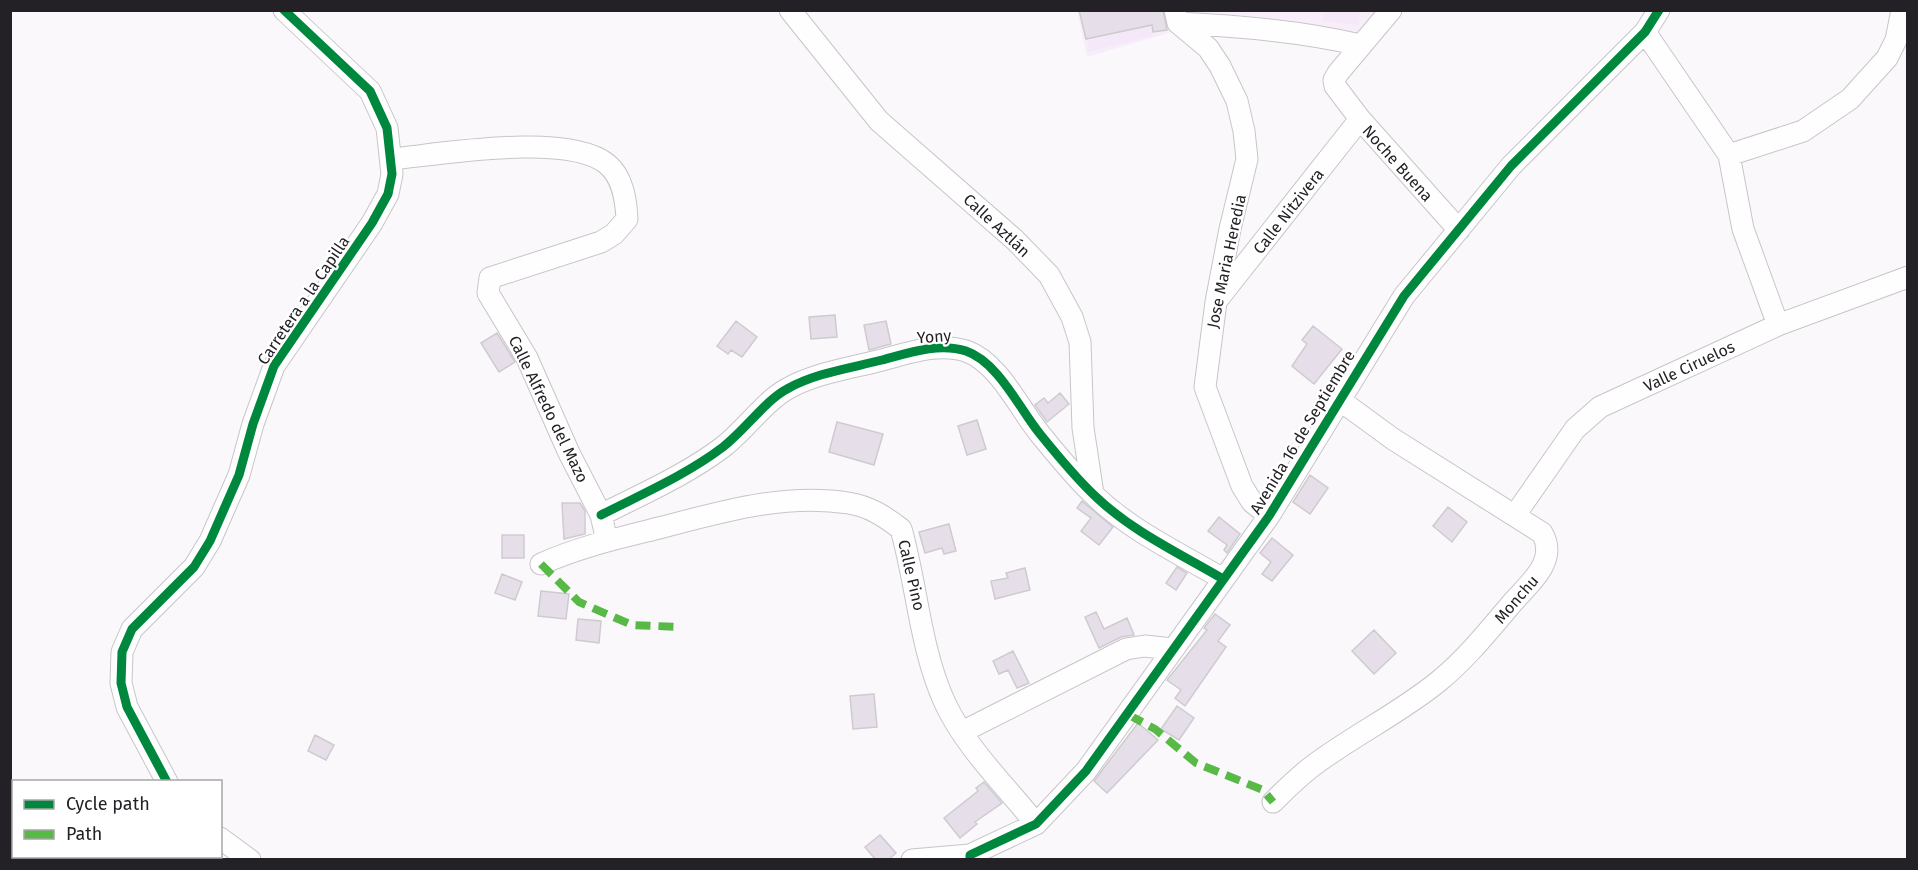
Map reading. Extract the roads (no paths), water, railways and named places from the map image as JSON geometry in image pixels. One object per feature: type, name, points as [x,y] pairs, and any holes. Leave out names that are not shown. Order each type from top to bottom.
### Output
[{"type":"street","name":"Carretera a la Capilla","points":[[166,780],[127,707],[122,683],[122,652],[132,629],[194,567],[210,541],[239,475],[253,424],[274,366],[372,223],[388,194],[392,159],[387,128],[370,91],[284,10]]},
{"type":"street","name":"Calle Aztlán","points":[[790,10],[879,121],[1015,240],[1049,275],[1072,317],[1080,342],[1083,428],[1093,494]]},
{"type":"street","points":[[1177,17],[1328,37],[1360,45],[1391,10]]},
{"type":"street","name":"Avenida 16 de Septiembre","points":[[970,857],[1036,824],[1086,771],[1129,715],[1172,649],[1269,516],[1404,296],[1511,166],[1645,32],[1659,10]]},
{"type":"street","points":[[1730,155],[1803,130],[1850,99],[1887,58],[1896,40],[1902,10]]},
{"type":"street","name":"Jose Maria Heredia","points":[[1177,17],[1208,48],[1220,66],[1237,101],[1244,131],[1245,171],[1230,229],[1216,302],[1205,387],[1242,486],[1252,502],[1269,516]]},
{"type":"street","points":[[1645,32],[1730,155],[1743,229],[1778,325]]},
{"type":"street","name":"Noche Buena","points":[[1360,45],[1334,80],[1340,94],[1459,230]]},
{"type":"street","name":"Calle Nitzivera","points":[[1216,302],[1360,119]]},
{"type":"street","name":"Calle Alfredo del Mazo","points":[[392,159],[551,146],[583,153],[607,164],[619,181],[626,198],[627,219],[614,234],[592,245],[490,278],[488,293],[527,358],[569,453],[601,514],[607,541]]},
{"type":"street","name":"Valle Ciruelos","points":[[1515,515],[1575,429],[1600,407],[1778,325],[1908,277]]},
{"type":"street","name":"Yony","points":[[601,514],[680,475],[721,448],[745,429],[776,396],[788,388],[843,370],[936,348],[965,350],[976,355],[994,370],[1041,434],[1093,494],[1135,528],[1222,579]]},
{"type":"street","name":"Monchu","points":[[1274,802],[1313,765],[1376,726],[1439,681],[1464,658],[1538,574],[1547,557],[1542,532],[1394,439],[1341,400]]},
{"type":"street","name":"Calle Pino","points":[[541,564],[607,541],[738,508],[789,500],[848,503],[886,517],[901,529],[932,669],[945,702],[962,732],[1036,824]]},
{"type":"street","points":[[962,732],[1126,649],[1144,646],[1172,649]]},
{"type":"street","points":[[222,839],[250,860]]},
{"type":"street","points":[[912,860],[970,857]]}]
